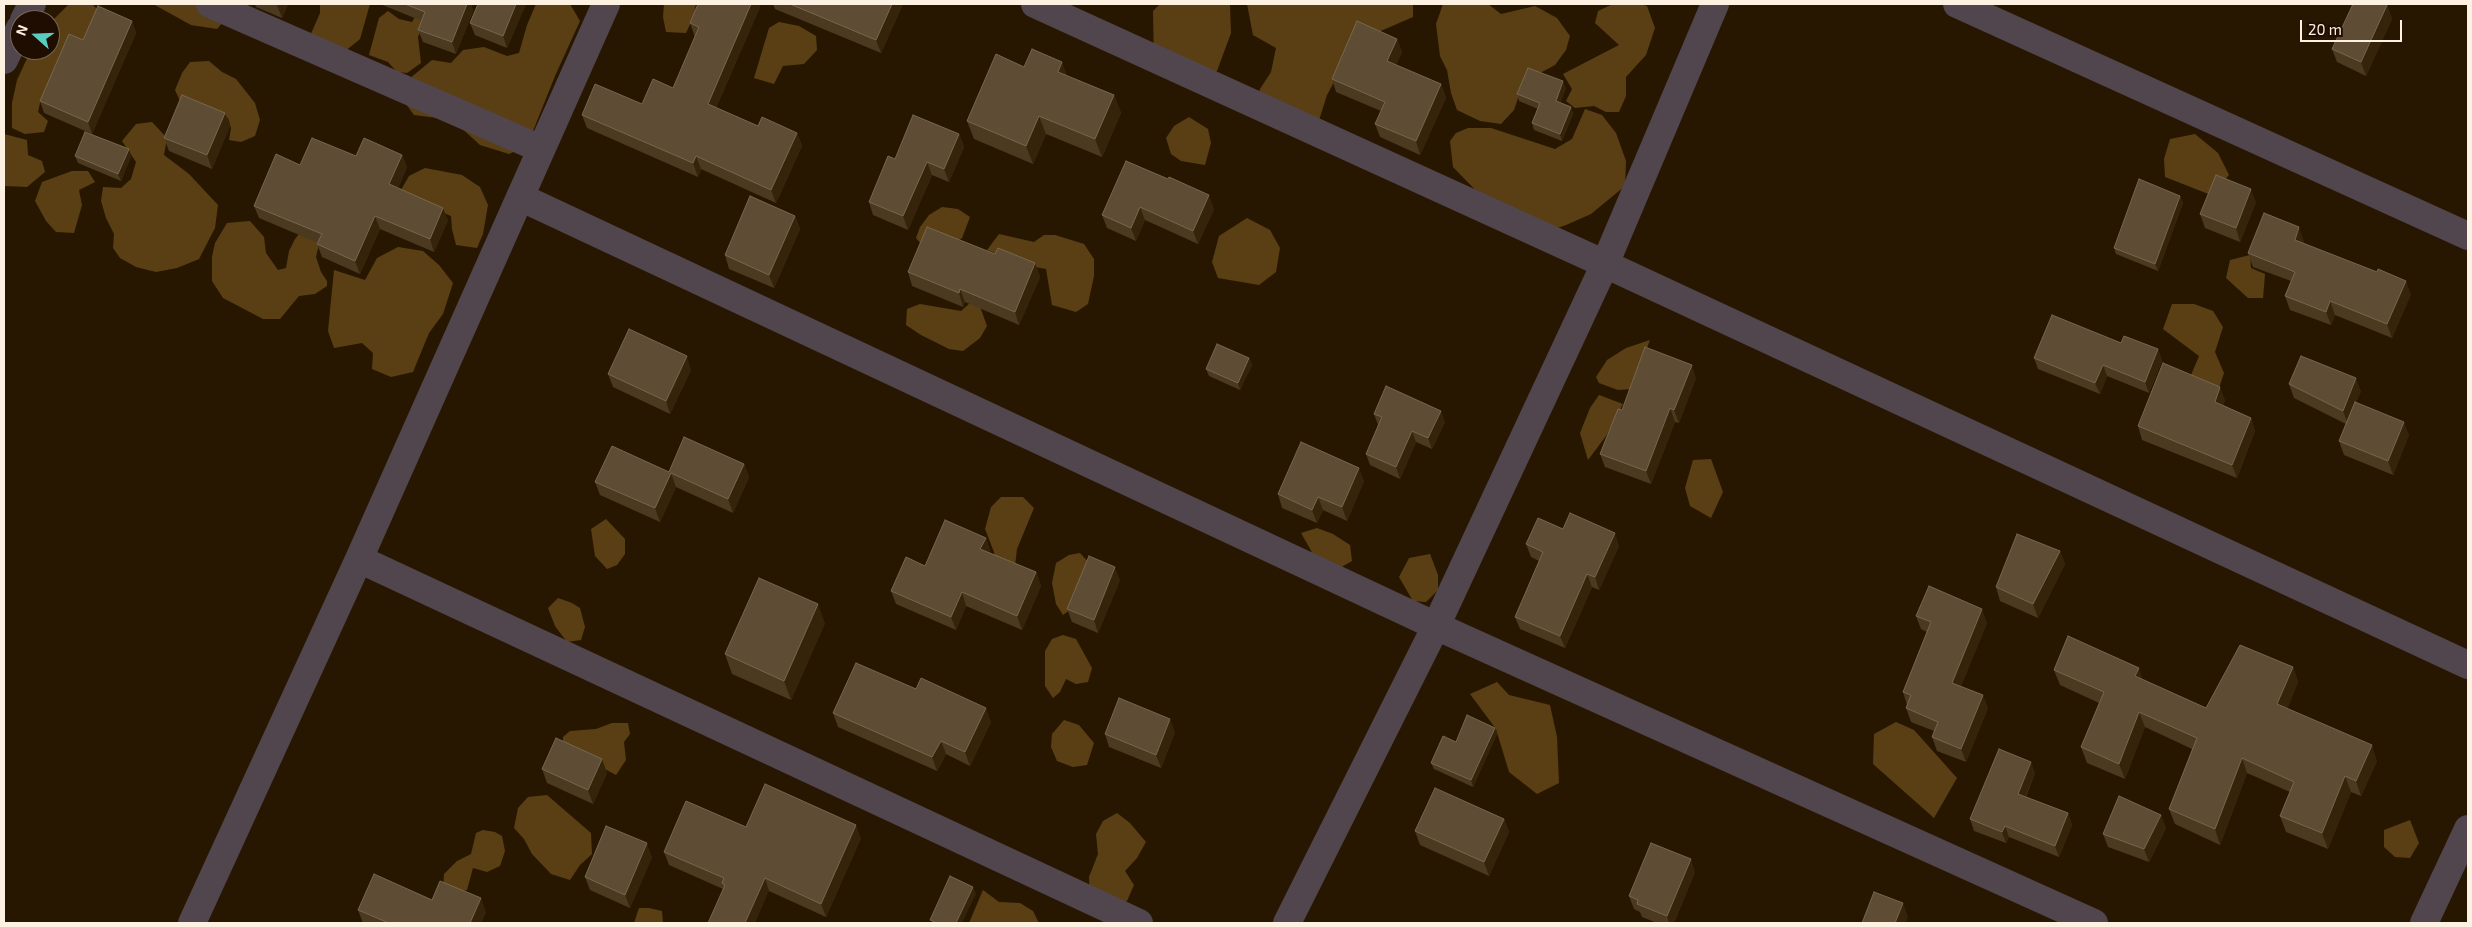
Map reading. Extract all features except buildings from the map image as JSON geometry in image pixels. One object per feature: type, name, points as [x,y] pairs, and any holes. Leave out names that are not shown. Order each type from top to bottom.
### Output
[{"type":"street","points":[[210,4],[542,149]]},
{"type":"street","points":[[199,921],[606,4]]},
{"type":"street","points":[[1035,4],[1606,264],[2468,665]]},
{"type":"street","points":[[1287,923],[1436,626],[1606,264],[1715,4]]},
{"type":"street","points":[[1957,4],[2468,236]]},
{"type":"street","points":[[4,60],[10,48]]},
{"type":"street","points":[[520,197],[1436,626],[2094,923]]},
{"type":"street","points":[[359,558],[1139,923]]},
{"type":"street","points":[[2424,923],[2468,828]]},
{"type":"shaded area","points":[[69,4],[92,4],[99,11],[89,32],[40,103],[38,112],[48,121],[44,132],[25,134],[12,128],[12,103],[17,80],[26,60],[60,60],[60,13]]},
{"type":"shaded area","points":[[153,4],[239,4],[217,29],[191,25]]},
{"type":"shaded area","points":[[320,4],[370,4],[360,39],[343,53],[310,36],[320,13]]},
{"type":"shaded area","points":[[536,4],[570,4],[580,21],[555,76],[527,146],[509,154],[480,145],[458,125],[437,118],[414,115],[403,100],[409,79],[432,60],[451,63],[463,50],[484,47],[507,56],[519,53],[527,25]]},
{"type":"shaded area","points":[[664,4],[696,4],[693,18],[686,33],[666,32],[663,17]]},
{"type":"shaded area","points":[[1160,4],[1230,4],[1231,33],[1217,71],[1191,80],[1154,63],[1153,11]]},
{"type":"shaded area","points":[[1247,4],[1413,4],[1413,17],[1376,33],[1342,67],[1327,95],[1315,133],[1256,104],[1260,89],[1271,72],[1276,48],[1253,35]]},
{"type":"shaded area","points":[[1443,4],[1488,4],[1501,14],[1535,6],[1557,18],[1570,36],[1566,50],[1555,65],[1540,73],[1527,71],[1514,110],[1501,124],[1480,121],[1457,110],[1451,93],[1447,70],[1440,56],[1436,24]]},
{"type":"shaded area","points":[[1613,4],[1640,4],[1647,6],[1655,28],[1646,55],[1626,77],[1626,96],[1619,112],[1606,112],[1594,106],[1575,108],[1566,101],[1572,89],[1563,74],[1619,45],[1595,23],[1598,11]]},
{"type":"shaded area","points":[[429,9],[418,37],[421,63],[407,73],[397,72],[388,62],[369,55],[379,18],[388,11],[399,19],[412,22],[419,10]]},
{"type":"shaded area","points":[[779,22],[799,26],[816,36],[817,50],[804,64],[783,66],[774,84],[754,78],[769,28]]},
{"type":"shaded area","points":[[209,61],[222,72],[236,79],[255,103],[260,120],[255,136],[241,142],[229,140],[231,128],[228,118],[180,101],[175,90],[182,73],[190,62]]},
{"type":"shaded area","points":[[1585,109],[1602,115],[1616,133],[1626,161],[1625,186],[1591,214],[1566,225],[1540,234],[1487,202],[1453,167],[1450,141],[1456,133],[1468,128],[1491,128],[1555,149],[1572,139]]},
{"type":"shaded area","points":[[1189,117],[1208,129],[1211,143],[1205,165],[1181,161],[1171,154],[1166,138],[1174,126]]},
{"type":"shaded area","points":[[152,122],[167,138],[164,155],[189,174],[218,205],[215,228],[199,259],[177,268],[156,272],[136,267],[120,258],[113,248],[114,234],[106,218],[101,201],[103,187],[121,188],[131,179],[136,162],[122,141],[136,124]]},
{"type":"shaded area","points":[[4,134],[27,140],[28,155],[42,161],[45,172],[27,187],[4,186]]},
{"type":"shaded area","points":[[2195,134],[2218,153],[2229,175],[2211,195],[2165,177],[2164,159],[2170,139]]},
{"type":"shaded area","points":[[425,168],[462,175],[480,187],[488,205],[483,234],[477,248],[456,245],[451,216],[429,207],[401,190],[409,176]]},
{"type":"shaded area","points":[[72,171],[88,171],[95,182],[79,190],[82,205],[74,233],[56,232],[46,221],[35,201],[42,182]]},
{"type":"shaded area","points":[[942,207],[958,209],[970,217],[962,238],[952,244],[922,245],[916,238],[920,227],[929,215]]},
{"type":"shaded area","points":[[1247,218],[1270,230],[1280,248],[1276,272],[1259,285],[1218,278],[1212,262],[1219,236]]},
{"type":"shaded area","points":[[250,221],[264,237],[266,253],[278,270],[286,268],[289,251],[295,239],[308,223],[323,227],[316,257],[321,272],[327,281],[327,286],[315,294],[299,296],[280,319],[263,319],[223,298],[212,281],[212,257],[215,243],[227,223]]},
{"type":"shaded area","points":[[999,234],[1034,242],[1044,235],[1055,235],[1084,244],[1094,259],[1094,276],[1088,304],[1076,312],[1052,305],[1046,269],[1029,266],[987,250]]},
{"type":"shaded area","points":[[398,247],[423,251],[439,265],[453,283],[443,314],[429,333],[413,372],[391,377],[372,369],[373,353],[362,343],[334,348],[328,331],[334,270],[365,280],[377,258]]},
{"type":"shaded area","points":[[2250,255],[2251,268],[2265,274],[2263,298],[2248,298],[2226,278],[2230,260]]},
{"type":"shaded area","points":[[978,301],[987,326],[980,338],[963,351],[949,349],[906,325],[907,309],[920,304],[961,311],[970,303]]},
{"type":"shaded area","points":[[2172,304],[2194,304],[2213,311],[2223,327],[2215,352],[2224,373],[2219,388],[2189,380],[2199,356],[2163,329]]},
{"type":"shaded area","points":[[1650,340],[1632,389],[1618,390],[1599,383],[1596,377],[1607,360],[1626,348]]},
{"type":"shaded area","points":[[1599,395],[1623,404],[1606,436],[1588,460],[1580,433],[1590,408]]},
{"type":"shaded area","points":[[1711,459],[1723,492],[1711,518],[1690,506],[1685,488],[1693,460]]},
{"type":"shaded area","points":[[1001,497],[1023,497],[1034,508],[1017,549],[1015,566],[996,567],[994,552],[985,529],[991,507]]},
{"type":"shaded area","points":[[606,519],[625,539],[625,554],[617,565],[607,569],[595,556],[591,529]]},
{"type":"shaded area","points":[[1317,528],[1333,534],[1350,545],[1352,561],[1338,569],[1317,561],[1301,533]]},
{"type":"shaded area","points":[[1080,553],[1091,565],[1074,607],[1063,615],[1056,604],[1052,583],[1056,563],[1069,555]]},
{"type":"shaded area","points":[[1430,554],[1438,575],[1438,590],[1426,602],[1413,601],[1399,577],[1409,558]]},
{"type":"shaded area","points":[[558,598],[580,608],[585,627],[581,640],[567,642],[555,626],[548,608]]},
{"type":"shaded area","points":[[1063,635],[1076,639],[1092,668],[1088,682],[1076,684],[1066,679],[1060,692],[1053,698],[1045,686],[1045,651],[1052,639]]},
{"type":"shaded area","points":[[1497,682],[1509,695],[1550,705],[1557,737],[1559,783],[1537,794],[1509,772],[1496,729],[1470,694]]},
{"type":"shaded area","points":[[1064,720],[1079,725],[1094,743],[1087,765],[1073,767],[1057,761],[1051,747],[1052,734]]},
{"type":"shaded area","points":[[1896,722],[1914,730],[1957,778],[1934,818],[1873,764],[1874,734]]},
{"type":"shaded area","points":[[612,723],[628,723],[630,734],[624,742],[626,760],[616,775],[563,747],[563,737],[570,731],[596,729]]},
{"type":"shaded area","points":[[547,795],[591,833],[592,854],[580,865],[570,880],[551,874],[532,854],[524,839],[514,828],[518,808],[528,797]]},
{"type":"shaded area","points":[[1117,813],[1130,823],[1146,842],[1137,858],[1125,871],[1134,885],[1127,901],[1112,910],[1090,901],[1089,877],[1098,854],[1096,834],[1103,821]]},
{"type":"shaded area","points":[[2410,820],[2419,843],[2410,858],[2395,857],[2384,847],[2384,830]]},
{"type":"shaded area","points":[[483,830],[495,832],[502,836],[505,851],[500,866],[487,872],[473,868],[467,890],[456,893],[443,890],[444,874],[457,861],[471,854],[476,833]]},
{"type":"shaded area","points":[[983,890],[999,902],[1020,903],[1033,911],[1039,923],[969,923]]},
{"type":"shaded area","points":[[639,908],[662,911],[663,923],[634,923]]}]
